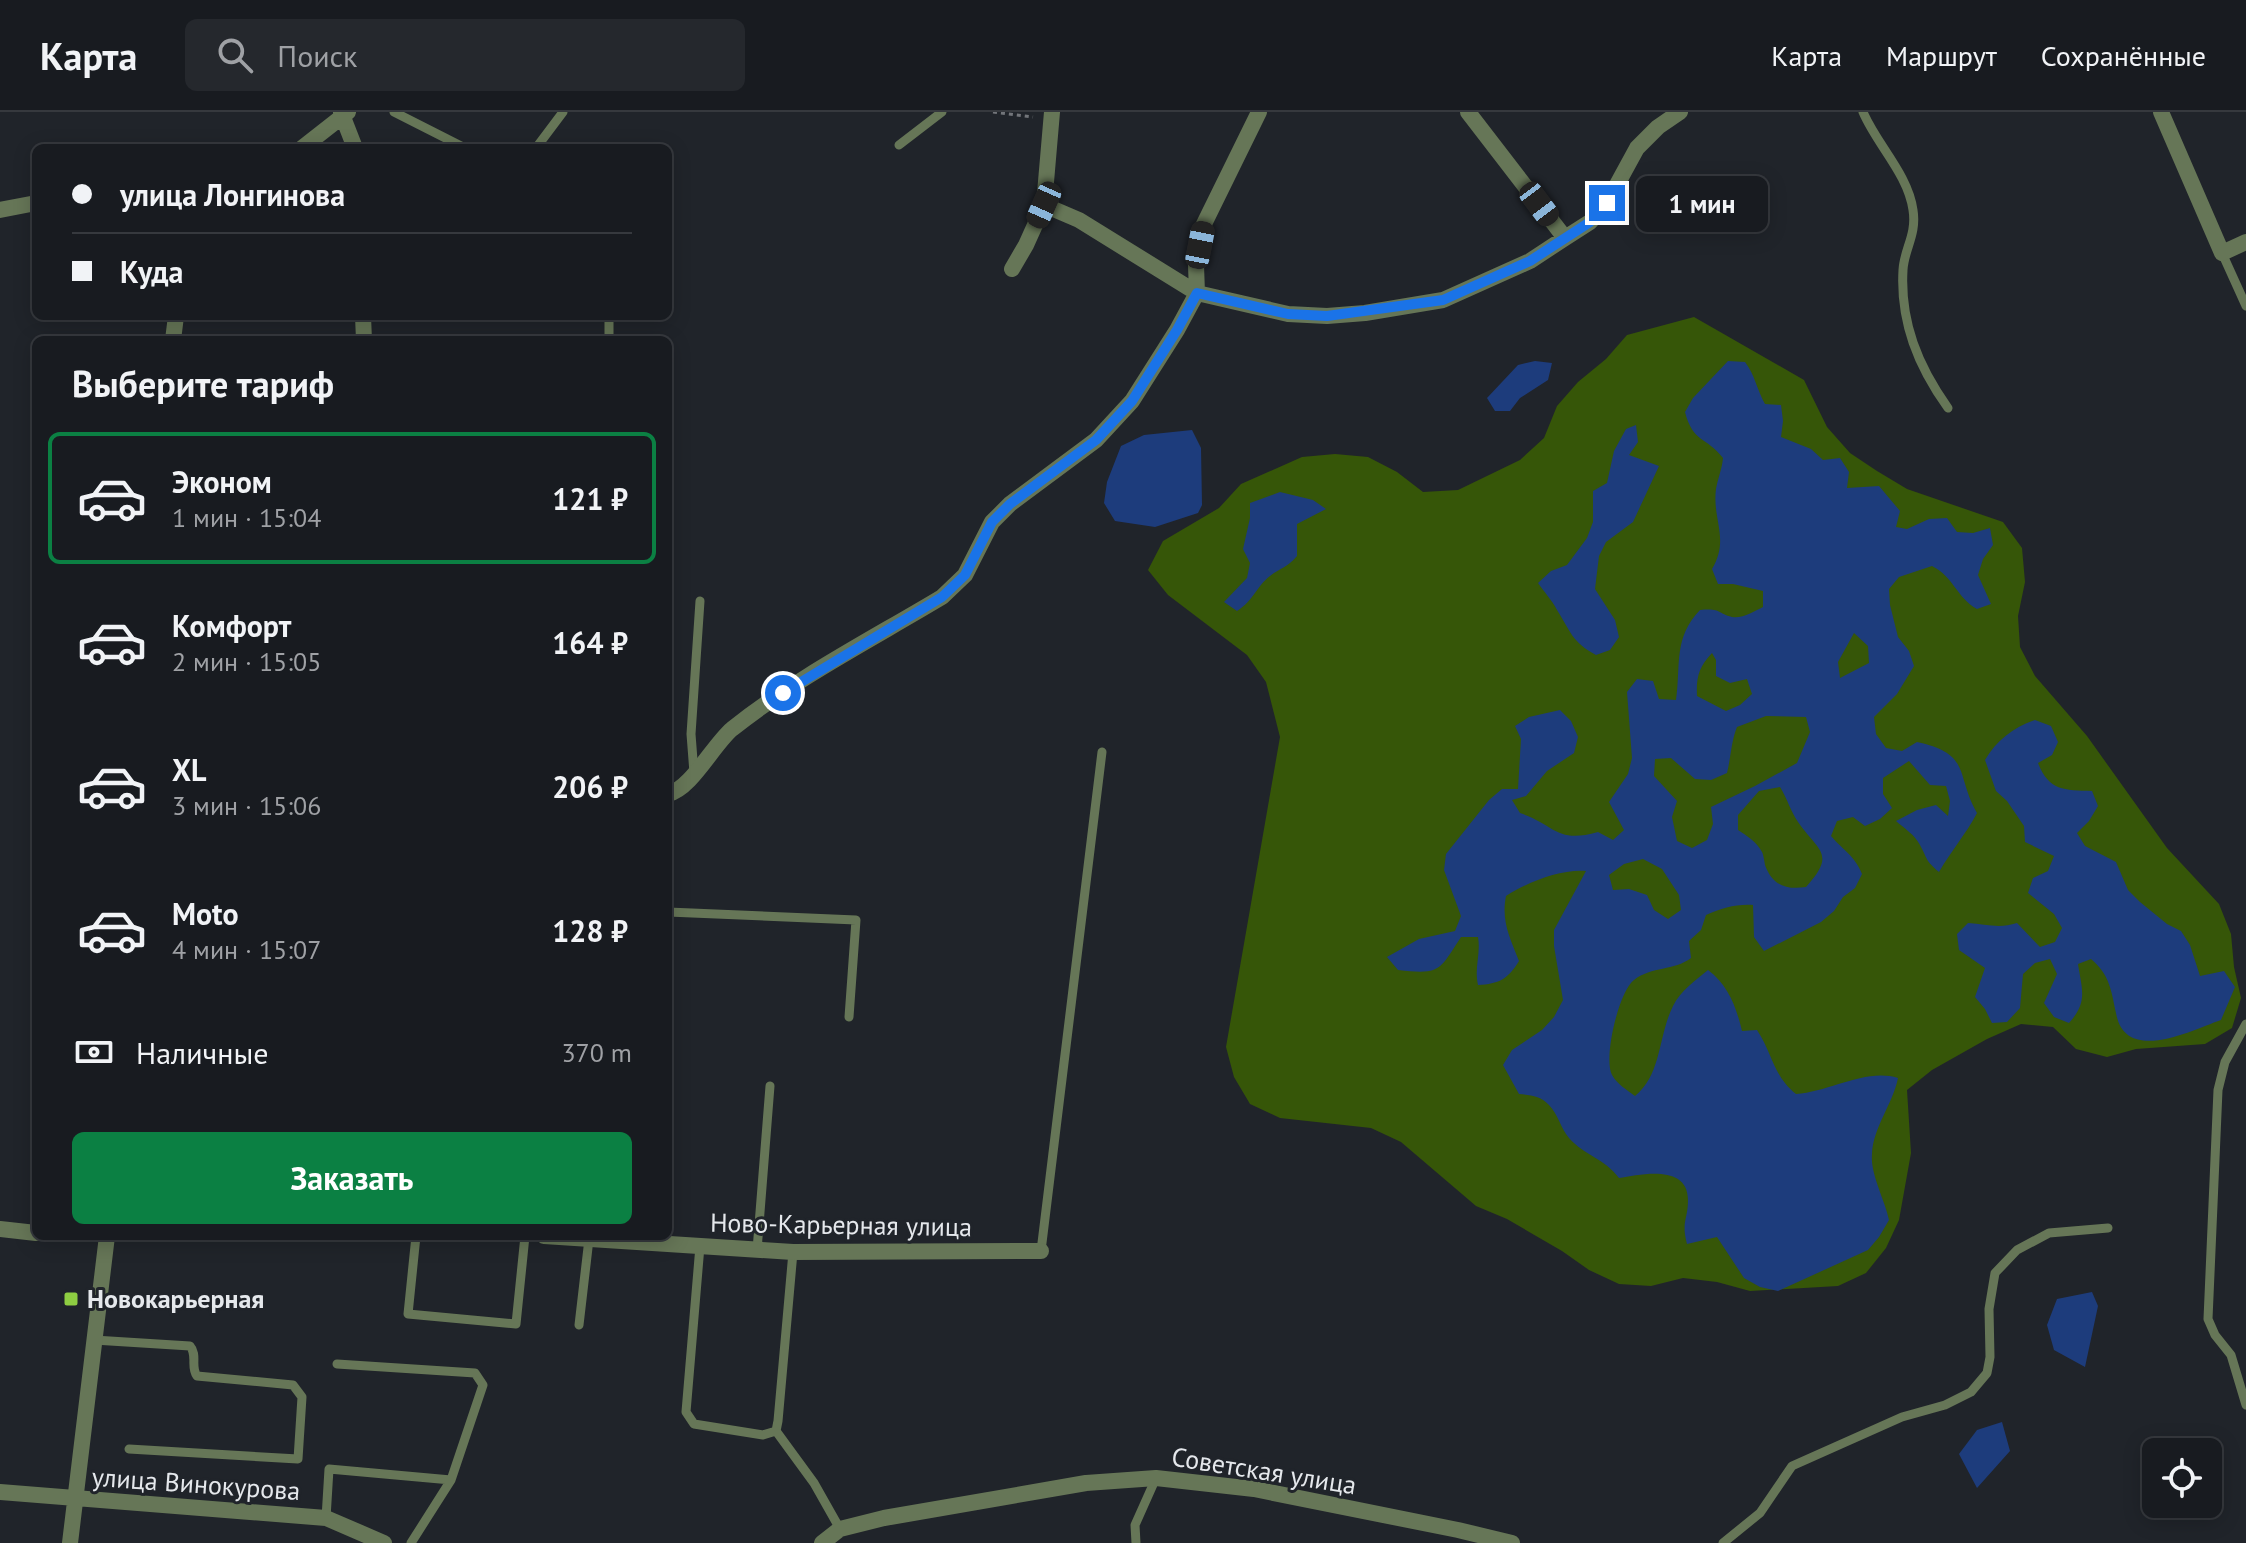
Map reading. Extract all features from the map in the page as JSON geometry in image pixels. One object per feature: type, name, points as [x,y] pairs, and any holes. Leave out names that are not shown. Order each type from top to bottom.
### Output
[{"type":"street","points":[[672,792],[683,786],[724,736],[758,709],[942,597],[965,575],[992,522],[1010,504],[1096,440],[1132,401],[1197,293],[1196,265],[1204,224],[1259,112]]},
{"type":"street","points":[[1468,112],[1565,238]]},
{"type":"street","points":[[1044,205],[1079,220],[1197,293],[1288,314],[1327,316],[1365,313],[1443,300],[1530,261],[1590,222],[1607,203],[1637,148],[1658,127],[1680,112]]},
{"type":"street","points":[[2161,112],[2222,253],[2246,242]]},
{"type":"street","points":[[307,144],[344,113],[354,144]]},
{"type":"street","points":[[1012,269],[1044,205],[1052,116]]},
{"type":"street","points":[[0,210],[32,204]]},
{"type":"street","points":[[0,1229],[32,1233]]},
{"type":"street","points":[[70,1543],[73,1498],[106,1240]]},
{"type":"street","name":"Ново-Карьерная улица","points":[[605,1240],[793,1252],[1041,1251]]},
{"type":"street","name":"Советская улица","points":[[822,1543],[840,1529],[884,1518],[1086,1483],[1156,1478],[1254,1489],[1505,1542]]},
{"type":"street","name":"улица Винокурова","points":[[0,1492],[326,1518],[384,1543]]},
{"type":"lane","points":[[394,112],[457,144]]},
{"type":"lane","points":[[539,144],[563,112]]},
{"type":"lane","points":[[899,145],[942,112]]},
{"type":"lane","points":[[1863,112],[1908,191],[1913,211],[1913,239],[1903,266],[1910,331],[1927,378],[1948,408]]},
{"type":"lane","points":[[2222,253],[2246,306]]},
{"type":"lane","points":[[694,773],[691,734],[700,601]]},
{"type":"lane","points":[[1041,1251],[1102,752]]},
{"type":"lane","points":[[672,912],[856,920],[849,1017]]},
{"type":"lane","points":[[2246,1024],[2225,1062],[2218,1090],[2208,1304],[2208,1319],[2215,1335],[2231,1355],[2246,1405]]},
{"type":"lane","points":[[757,1250],[770,1086]]},
{"type":"lane","points":[[1723,1543],[1760,1513],[1792,1466],[1902,1417],[1945,1405],[1971,1392],[1987,1373],[1989,1365],[1989,1309],[1995,1273],[2017,1250],[2049,1233],[2108,1228]]},
{"type":"lane","points":[[416,1240],[408,1314],[516,1324],[525,1240]]},
{"type":"lane","points":[[579,1325],[589,1240]]},
{"type":"lane","points":[[700,1246],[686,1412],[694,1424],[763,1435],[776,1431]]},
{"type":"lane","points":[[793,1252],[776,1431],[814,1483],[840,1529]]},
{"type":"lane","points":[[94,1340],[190,1346],[194,1354],[193,1370],[197,1376],[293,1385],[302,1397],[298,1459],[129,1449]]},
{"type":"lane","points":[[337,1364],[475,1373],[483,1385],[451,1480],[411,1543]]},
{"type":"lane","points":[[326,1518],[329,1469],[451,1480]]},
{"type":"lane","points":[[1136,1543],[1135,1525],[1156,1478]]},
{"type":"path","points":[[993,112],[1052,116]]},
{"type":"green space","points":[[1694,317],[1804,380],[1827,427],[1850,453],[1877,471],[1907,489],[2003,522],[2022,548],[2025,582],[2018,616],[2020,647],[2035,676],[2087,736],[2167,848],[2219,904],[2231,934],[2241,998],[2232,1028],[2205,1044],[2136,1049],[2107,1057],[2076,1049],[2053,1027],[2021,1024],[1932,1070],[1907,1090],[1911,1153],[1899,1220],[1886,1248],[1866,1273],[1838,1286],[1750,1291],[1717,1282],[1683,1278],[1651,1286],[1619,1284],[1589,1270],[1507,1219],[1476,1206],[1401,1142],[1371,1128],[1280,1118],[1250,1104],[1234,1077],[1226,1047],[1280,737],[1266,682],[1247,655],[1168,595],[1148,570],[1163,541],[1219,508],[1241,484],[1302,457],[1335,454],[1368,457],[1397,472],[1423,492],[1458,490],[1520,460],[1544,438],[1557,406],[1627,335]]},
{"type":"water","points":[[1535,361],[1552,363],[1548,380],[1520,398],[1510,411],[1495,411],[1487,398],[1518,365]]},
{"type":"water","points":[[1728,361],[1745,362],[1765,404],[1781,405],[1781,437],[1811,449],[1823,460],[1840,458],[1849,472],[1847,488],[1879,486],[1900,511],[1896,527],[1907,529],[1929,519],[1947,518],[1957,532],[1973,533],[1990,528],[1993,545],[1983,559],[1978,575],[1991,604],[1977,609],[1932,566],[1899,577],[1889,589],[1898,637],[1909,651],[1914,666],[1897,694],[1874,717],[1876,734],[1886,748],[1902,751],[1917,742],[1934,747],[1954,759],[1977,813],[1939,872],[1929,862],[1915,838],[1896,821],[1917,810],[1936,805],[1948,816],[1950,801],[1946,786],[1930,785],[1909,761],[1883,778],[1883,794],[1892,808],[1880,819],[1865,826],[1853,817],[1837,821],[1831,836],[1862,874],[1855,888],[1843,897],[1834,911],[1821,922],[1764,951],[1754,937],[1753,905],[1729,907],[1706,915],[1701,930],[1689,941],[1691,958],[1648,972],[1634,980],[1618,1010],[1611,1040],[1610,1066],[1617,1081],[1635,1096],[1644,1087],[1655,1066],[1676,1000],[1708,970],[1721,982],[1730,997],[1742,1031],[1757,1030],[1782,1080],[1796,1094],[1860,1078],[1898,1078],[1876,1134],[1872,1154],[1873,1170],[1889,1220],[1868,1250],[1778,1291],[1760,1287],[1744,1278],[1717,1237],[1687,1244],[1685,1225],[1688,1200],[1686,1189],[1680,1181],[1662,1174],[1619,1178],[1569,1138],[1546,1102],[1535,1096],[1519,1094],[1503,1065],[1512,1050],[1542,1030],[1554,1017],[1563,1000],[1554,930],[1586,871],[1545,878],[1506,896],[1506,921],[1519,961],[1507,976],[1497,982],[1478,985],[1478,937],[1461,937],[1438,968],[1423,972],[1398,970],[1387,957],[1419,939],[1455,931],[1461,916],[1444,870],[1446,854],[1489,800],[1502,789],[1518,789],[1521,739],[1515,726],[1529,717],[1560,710],[1571,721],[1578,737],[1574,753],[1547,771],[1526,796],[1512,800],[1520,813],[1557,832],[1573,836],[1598,832],[1613,840],[1624,830],[1609,802],[1628,774],[1632,758],[1627,692],[1637,679],[1653,681],[1659,699],[1676,700],[1682,642],[1691,620],[1700,610],[1716,610],[1736,617],[1763,607],[1763,591],[1718,584],[1712,569],[1720,548],[1715,500],[1723,458],[1696,434],[1688,422],[1685,412],[1693,398]],"holes":[[[1854,633],[1868,646],[1869,663],[1840,678],[1838,662]],[[1712,653],[1716,660],[1716,676],[1730,683],[1747,679],[1752,694],[1740,705],[1726,711],[1697,696],[1701,668]],[[1766,716],[1806,717],[1810,732],[1797,763],[1711,807],[1713,824],[1707,840],[1692,848],[1677,841],[1672,817],[1677,801],[1654,776],[1655,759],[1671,758],[1695,779],[1711,780],[1727,773],[1737,727]],[[1780,787],[1796,818],[1821,853],[1821,867],[1806,887],[1792,888],[1776,882],[1765,865],[1760,848],[1738,830],[1738,815],[1759,791]],[[1643,859],[1662,869],[1679,895],[1681,910],[1668,919],[1654,910],[1647,895],[1629,889],[1613,890],[1609,875],[1624,864]]]},
{"type":"water","points":[[1636,425],[1638,442],[1629,455],[1659,466],[1633,522],[1606,542],[1599,556],[1595,589],[1615,620],[1619,637],[1610,650],[1596,655],[1573,636],[1538,583],[1551,571],[1567,565],[1587,538],[1593,522],[1593,491],[1607,483],[1614,451],[1626,429]]},
{"type":"water","points":[[1192,430],[1201,448],[1202,505],[1198,513],[1155,527],[1115,521],[1104,503],[1107,482],[1121,446],[1144,435]]},
{"type":"water","points":[[1280,492],[1313,500],[1326,509],[1297,524],[1297,556],[1265,580],[1237,611],[1224,602],[1247,578],[1250,563],[1243,549],[1250,503]]},
{"type":"water","points":[[2035,720],[2051,726],[2058,742],[2052,755],[2038,763],[2047,779],[2066,789],[2092,791],[2098,806],[2077,833],[2085,846],[2116,862],[2128,890],[2167,924],[2181,931],[2190,945],[2200,976],[2224,971],[2235,987],[2221,1020],[2161,1040],[2146,1041],[2132,1037],[2122,1029],[2109,983],[2091,959],[2078,964],[2081,1002],[2069,1023],[2054,1017],[2044,1003],[2057,974],[2050,959],[2035,963],[2023,974],[2020,1008],[2007,1022],[1992,1023],[1975,997],[1985,968],[1959,950],[1957,934],[1968,923],[1998,926],[2017,923],[2040,947],[2055,942],[2062,928],[2054,914],[2028,893],[2033,878],[2048,871],[2054,856],[2025,842],[2024,826],[1996,791],[1985,760],[2006,736]]},
{"type":"water","points":[[2092,1292],[2098,1306],[2085,1367],[2054,1350],[2047,1325],[2057,1299]]},
{"type":"water","points":[[2002,1422],[2010,1451],[1977,1488],[1959,1454],[1977,1430]]},
{"type":"place","name":"Новокарьерная","points":[[71,1299]]},
{"type":"route","points":[[783,693],[942,597],[965,575],[992,522],[1010,504],[1096,440],[1132,401],[1197,293],[1288,314],[1327,316],[1443,300],[1530,261],[1590,222],[1607,203]]}]
